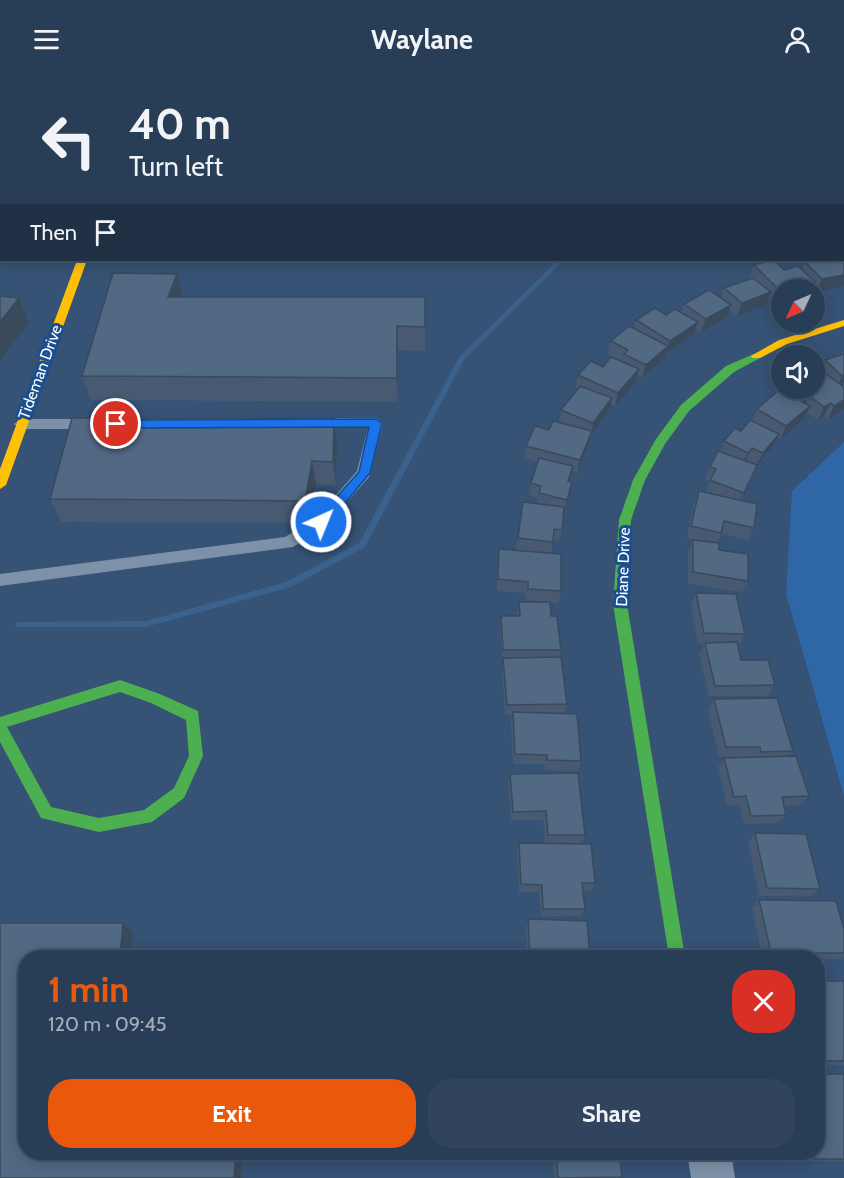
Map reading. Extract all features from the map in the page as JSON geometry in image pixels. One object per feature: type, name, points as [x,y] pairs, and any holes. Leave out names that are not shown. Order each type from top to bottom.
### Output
[{"type":"street","name":"Tideman Drive","points":[[0,484],[82,261]]},
{"type":"street","name":"Diane Drive","points":[[676,950],[620,604],[625,520],[639,480],[660,442],[685,408],[730,369],[783,342],[844,323]]},
{"type":"street","points":[[0,723],[120,686],[155,698],[193,716],[196,756],[178,793],[147,817],[99,825],[46,813],[0,728]]},
{"type":"street","points":[[710,1160],[713,1178]]},
{"type":"lane","points":[[0,580],[288,543],[321,522],[364,473],[376,423],[293,423]]},
{"type":"lane","points":[[21,424],[104,424]]},
{"type":"shaded area","points":[[844,442],[844,796],[786,594],[792,491]]},
{"type":"building","points":[[775,261],[784,270],[798,266],[812,279],[771,279],[771,282],[754,265]]},
{"type":"building","points":[[841,261],[844,264],[844,275],[822,279],[805,262]]},
{"type":"building","points":[[113,273],[177,274],[168,297],[425,297],[425,327],[397,326],[397,378],[82,376]]},
{"type":"building","points":[[753,278],[771,292],[742,303],[724,288]]},
{"type":"building","points":[[709,290],[731,305],[706,319],[684,304]]},
{"type":"building","points":[[0,296],[19,298],[0,322]]},
{"type":"building","points":[[655,308],[666,315],[675,309],[698,322],[670,341],[636,320]]},
{"type":"building","points":[[629,326],[668,346],[646,365],[624,354],[628,350],[611,341]]},
{"type":"building","points":[[844,354],[844,375],[842,376],[825,360]]},
{"type":"building","points":[[611,357],[639,369],[618,393],[578,375],[591,361],[603,367]]},
{"type":"building","points":[[825,374],[844,387],[844,400],[834,406],[831,403],[824,407],[813,399],[825,399]]},
{"type":"building","points":[[580,386],[612,398],[593,423],[561,410]]},
{"type":"building","points":[[771,397],[771,399],[798,399],[810,406],[786,426],[757,409]]},
{"type":"building","points":[[72,418],[334,418],[333,462],[312,461],[305,501],[50,499]]},
{"type":"building","points":[[750,420],[779,434],[763,453],[752,448],[748,453],[724,441],[735,428],[741,431]]},
{"type":"building","points":[[553,421],[592,431],[580,460],[526,446],[535,426],[549,430]]},
{"type":"building","points":[[718,451],[757,465],[744,493],[710,480],[716,469],[710,467]]},
{"type":"building","points":[[539,458],[573,466],[568,481],[572,482],[567,500],[539,493],[541,486],[531,483]]},
{"type":"building","points":[[699,491],[757,504],[754,528],[724,521],[721,533],[691,526]]},
{"type":"building","points":[[523,502],[564,507],[562,530],[554,529],[553,542],[518,538]]},
{"type":"building","points":[[693,540],[719,543],[719,550],[748,554],[748,581],[693,572]]},
{"type":"building","points":[[499,549],[561,554],[561,591],[528,589],[528,582],[498,579]]},
{"type":"building","points":[[696,593],[736,594],[745,634],[704,633]]},
{"type":"building","points":[[519,602],[550,602],[551,616],[557,616],[561,650],[503,650],[501,616],[520,616]]},
{"type":"building","points":[[737,642],[741,660],[768,660],[775,685],[715,686],[705,643]]},
{"type":"building","points":[[561,657],[567,704],[507,705],[503,658]]},
{"type":"building","points":[[777,698],[793,751],[761,752],[760,747],[726,747],[714,699]]},
{"type":"building","points":[[513,712],[577,714],[581,761],[547,760],[547,755],[515,754]]},
{"type":"building","points":[[796,756],[809,796],[782,797],[786,815],[751,816],[746,796],[734,797],[724,758]]},
{"type":"building","points":[[578,773],[585,835],[548,835],[546,811],[513,812],[510,774]]},
{"type":"building","points":[[755,833],[806,834],[820,889],[767,888]]},
{"type":"building","points":[[519,843],[591,844],[595,883],[582,883],[585,909],[543,909],[542,885],[521,884]]},
{"type":"building","points":[[759,900],[836,901],[844,929],[844,953],[825,953],[825,950],[770,950]]},
{"type":"building","points":[[528,919],[587,921],[589,950],[530,950]]},
{"type":"building","points":[[0,923],[123,923],[121,950],[18,950],[18,1160],[235,1160],[234,1178],[0,1178]]},
{"type":"building","points":[[825,981],[844,981],[844,1061],[825,1061]]},
{"type":"building","points":[[825,1074],[844,1074],[844,1159],[825,1159]]},
{"type":"building","points":[[557,1160],[620,1160],[622,1177],[558,1178]]},
{"type":"waterway","points":[[19,625],[146,624],[288,585],[362,545],[461,359],[560,261]]},
{"type":"traffic: fast","points":[[676,950],[620,604],[625,520],[639,480],[660,442],[685,408],[730,369],[756,356]]},
{"type":"traffic: fast","points":[[0,723],[120,686],[155,698],[193,716],[196,756],[179,793],[147,817],[99,825],[46,813],[0,728]]},
{"type":"traffic: slow","points":[[0,485],[82,261]]},
{"type":"traffic: slow","points":[[756,356],[783,342],[844,323]]},
{"type":"route","points":[[116,424],[376,423],[364,473],[345,498],[321,522]]}]
